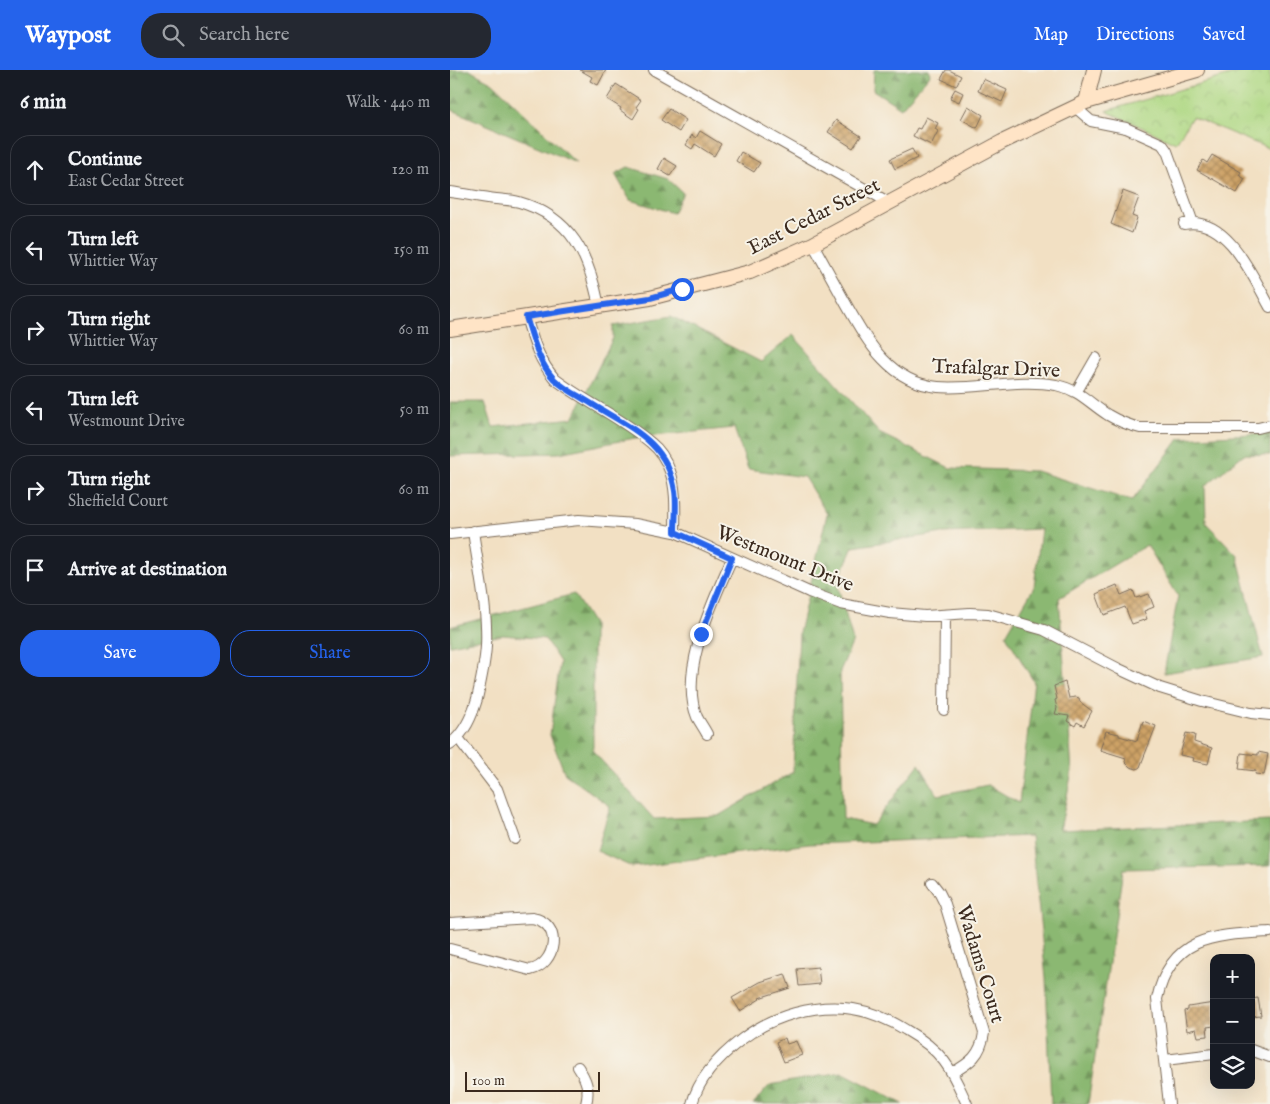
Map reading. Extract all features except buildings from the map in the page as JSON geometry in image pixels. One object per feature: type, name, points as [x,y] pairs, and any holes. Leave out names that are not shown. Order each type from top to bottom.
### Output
[{"type":"main road","points":[[1081,104],[1094,70]]},
{"type":"main road","name":"East Cedar Street","points":[[450,329],[650,298],[750,272],[813,244],[1002,142],[1081,104],[1197,70]]},
{"type":"street","points":[[654,70],[888,202]]},
{"type":"street","points":[[1081,104],[1091,121],[1126,128],[1162,144],[1167,151],[1189,224],[1206,225],[1233,246],[1241,255],[1270,307]]},
{"type":"street","points":[[450,192],[518,201],[538,209],[553,218],[578,242],[589,264],[599,306]]},
{"type":"street","name":"Trafalgar Drive","points":[[813,244],[868,342],[883,361],[903,376],[920,383],[938,386],[1055,385],[1077,392],[1114,418],[1140,428],[1258,428],[1270,425]]},
{"type":"street","points":[[526,317],[539,356],[555,379],[636,432],[652,444],[663,456],[670,472],[675,492],[675,532]]},
{"type":"street","points":[[1077,392],[1096,358]]},
{"type":"street","name":"Westmount Drive","points":[[450,534],[579,520],[635,524],[675,532],[809,592],[841,604],[890,613],[925,616],[970,613],[988,614],[1044,630],[1160,688],[1202,701],[1251,713],[1270,715]]},
{"type":"street","points":[[473,531],[484,608],[486,644],[482,678],[472,715],[454,741],[497,789],[515,839]]},
{"type":"street","points":[[707,734],[697,716],[692,694],[695,656],[708,615],[732,558]]},
{"type":"street","points":[[944,710],[945,615]]},
{"type":"street","name":"Wadams Court","points":[[932,884],[939,892],[945,904],[984,1034],[977,1055],[952,1073]]},
{"type":"street","points":[[450,923],[540,919],[547,923],[553,938],[552,948],[548,957],[537,968],[530,970],[450,949]]},
{"type":"street","points":[[1170,1104],[1157,999],[1160,984],[1170,966],[1190,946],[1208,938],[1228,934],[1270,932]]},
{"type":"street","points":[[692,1104],[704,1079],[713,1066],[733,1046],[770,1021],[814,1009],[853,1009],[876,1015],[895,1023],[931,1047],[944,1060],[968,1104]]},
{"type":"street","points":[[1255,1051],[1270,1057]]},
{"type":"street","points":[[1165,1060],[1210,1054]]},
{"type":"street","points":[[578,1067],[587,1086],[588,1096],[586,1104]]},
{"type":"green space","points":[[450,70],[469,70],[493,83],[576,163],[450,109]]},
{"type":"green space","points":[[874,70],[929,70],[930,75],[901,108],[873,90]]},
{"type":"green space","points":[[1247,70],[1270,70],[1270,149],[1192,117],[1176,143],[1106,111]]},
{"type":"green space","points":[[628,167],[668,179],[683,193],[673,213],[630,200],[615,174]]},
{"type":"green space","points":[[671,316],[761,362],[793,335],[879,433],[950,468],[1036,471],[1132,501],[1180,438],[1270,433],[1270,455],[1244,454],[1205,486],[1206,523],[1237,555],[1263,657],[1164,673],[1178,596],[1147,545],[1059,598],[1072,771],[1060,830],[1270,821],[1270,866],[1123,869],[1088,1104],[1051,1104],[1046,978],[1031,836],[809,844],[632,867],[597,851],[610,806],[565,774],[550,735],[560,662],[545,639],[503,635],[450,645],[450,627],[574,594],[593,624],[593,751],[654,819],[718,816],[793,772],[799,633],[827,514],[804,477],[748,469],[734,428],[635,438],[559,453],[450,456],[450,402],[485,402],[493,427],[573,418],[613,338],[613,326]],"holes":[[[1041,529],[1034,587],[1006,635],[1034,682],[1019,803],[988,785],[938,795],[919,764],[873,825],[843,819],[840,671],[853,641],[837,583],[853,547],[943,533]]]},
{"type":"green space","points":[[842,1072],[903,1104],[753,1104],[770,1085]]},
{"type":"route","points":[[682,289],[650,298],[526,317],[539,356],[555,379],[568,390],[636,432],[652,444],[663,456],[670,472],[675,492],[675,532],[732,558],[701,634]]}]
